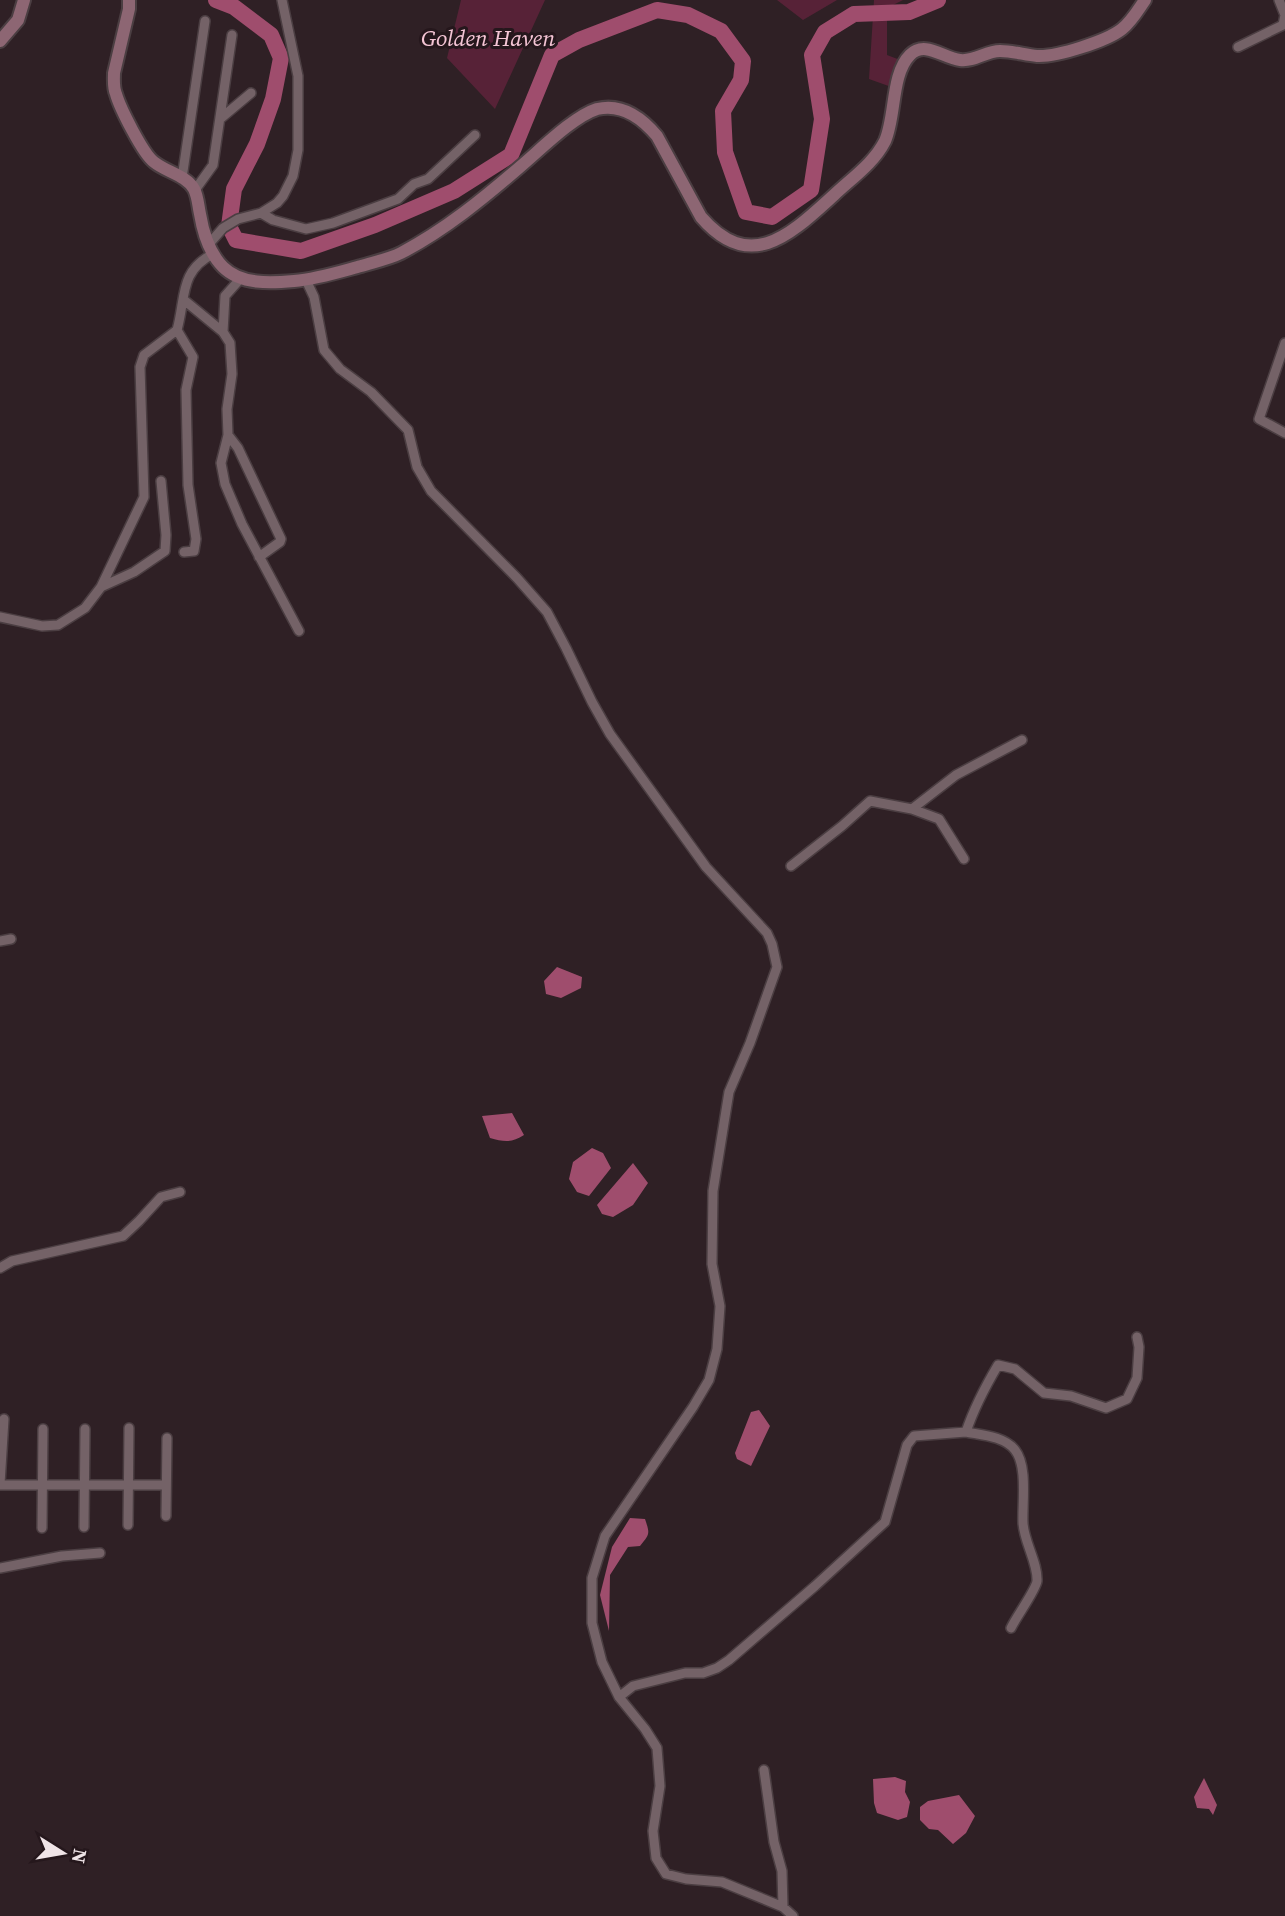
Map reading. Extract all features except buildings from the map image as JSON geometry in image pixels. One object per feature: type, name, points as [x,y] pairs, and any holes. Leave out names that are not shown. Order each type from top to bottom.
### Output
[{"type":"main road","points":[[0,41],[18,20],[24,0]]},
{"type":"main road","points":[[129,0],[114,73],[115,93],[147,156],[182,178],[195,190],[211,249],[231,274],[241,278],[274,282],[306,280],[399,254],[436,232],[491,193],[575,121],[596,109],[608,108],[641,119],[657,136],[701,217],[710,227],[741,244],[754,245],[774,241],[801,225],[878,153],[888,133],[901,69],[913,52],[928,49],[961,60],[1001,51],[1038,56],[1062,53],[1120,31],[1145,0]]},
{"type":"street","points":[[0,617],[42,626],[58,625],[85,608],[101,587],[144,497],[140,367],[144,355],[177,330],[185,285],[190,273],[204,259],[223,229],[238,219],[261,213],[276,203],[283,196],[293,176],[298,150],[298,76],[282,0]]},
{"type":"street","points":[[1238,47],[1283,25],[1285,15],[1279,0]]},
{"type":"street","points":[[182,178],[205,21]]},
{"type":"street","points":[[195,190],[213,165],[232,34]]},
{"type":"street","points":[[220,119],[251,93]]},
{"type":"street","points":[[261,213],[273,220],[306,229],[333,223],[398,200],[414,184],[428,179],[475,135]]},
{"type":"street","points":[[223,331],[225,296],[241,278]]},
{"type":"street","points":[[306,280],[314,297],[324,351],[340,369],[371,392],[408,430],[417,467],[431,491],[547,612],[610,734],[706,867],[767,933],[772,944],[777,967],[750,1043],[729,1091],[713,1191],[712,1264],[720,1306],[717,1349],[709,1380],[605,1536],[592,1578],[592,1623],[602,1662],[619,1697],[657,1748],[660,1786],[653,1831],[656,1858],[666,1874],[722,1882],[783,1907],[793,1916]]},
{"type":"street","points":[[184,300],[223,331],[230,343],[232,374],[227,409],[228,435],[221,463],[225,484],[242,524],[299,631]]},
{"type":"street","points":[[177,330],[193,357],[186,390],[188,485],[195,538],[194,551],[184,552]]},
{"type":"street","points":[[1285,342],[1259,419],[1285,432]]},
{"type":"street","points":[[228,435],[237,448],[281,539],[259,557]]},
{"type":"street","points":[[101,587],[134,572],[165,551],[161,481]]},
{"type":"street","points":[[912,809],[956,775],[1022,740]]},
{"type":"street","points":[[791,866],[842,827],[870,801],[912,809],[939,818],[964,859]]},
{"type":"street","points":[[0,942],[11,939]]},
{"type":"street","points":[[0,1268],[12,1261],[123,1236],[160,1197],[180,1192]]},
{"type":"street","points":[[965,1432],[979,1397],[998,1365],[1015,1369],[1044,1393],[1071,1396],[1105,1408],[1127,1399],[1137,1378],[1137,1337]]},
{"type":"street","points":[[4,1419],[0,1484],[166,1485]]},
{"type":"street","points":[[42,1528],[43,1429]]},
{"type":"street","points":[[84,1527],[85,1429]]},
{"type":"street","points":[[128,1429],[128,1525]]},
{"type":"street","points":[[619,1697],[633,1686],[717,1668],[816,1586],[885,1522],[907,1445],[914,1436],[965,1432],[1004,1441],[1016,1451],[1024,1478],[1023,1527],[1037,1580],[1034,1590],[1018,1612],[1011,1628]]},
{"type":"street","points":[[166,1516],[167,1438]]},
{"type":"street","points":[[0,1569],[62,1556],[100,1553]]},
{"type":"street","points":[[764,1770],[774,1842],[782,1871],[783,1907]]},
{"type":"green space","name":"Golden Haven","points":[[461,0],[545,0],[495,109],[447,58]]},
{"type":"green space","points":[[777,0],[837,0],[803,20]]},
{"type":"green space","points":[[874,0],[903,0],[887,8],[887,55],[908,63],[897,89],[869,79]]},
{"type":"shaded area","points":[[557,967],[582,977],[581,988],[561,998],[546,994],[544,981]]},
{"type":"shaded area","points":[[512,1113],[524,1135],[508,1141],[490,1138],[482,1116]]},
{"type":"shaded area","points":[[592,1148],[603,1153],[611,1168],[589,1196],[577,1192],[569,1179],[573,1162]]},
{"type":"shaded area","points":[[633,1163],[648,1183],[633,1205],[613,1217],[602,1214],[597,1205]]},
{"type":"shaded area","points":[[759,1410],[770,1426],[751,1466],[737,1459],[735,1453],[751,1412]]},
{"type":"shaded area","points":[[630,1518],[645,1519],[648,1534],[640,1546],[628,1547],[610,1575],[609,1631],[600,1595],[612,1547]]},
{"type":"shaded area","points":[[895,1777],[906,1781],[905,1792],[910,1802],[907,1817],[898,1820],[877,1813],[874,1803],[873,1779]]},
{"type":"shaded area","points":[[1204,1778],[1217,1805],[1213,1815],[1209,1809],[1197,1808],[1194,1797]]},
{"type":"shaded area","points":[[959,1795],[975,1816],[966,1833],[953,1844],[938,1830],[929,1829],[920,1820],[920,1807],[928,1801]]},
{"type":"waterway","points":[[216,0],[234,7],[271,35],[281,58],[273,99],[257,144],[234,189],[229,226],[236,240],[301,251],[375,225],[454,191],[511,155],[552,55],[579,40],[657,10],[688,15],[721,31],[743,61],[741,80],[723,111],[725,152],[746,212],[772,217],[811,190],[822,119],[812,55],[825,32],[854,14],[909,12],[938,0]]}]
